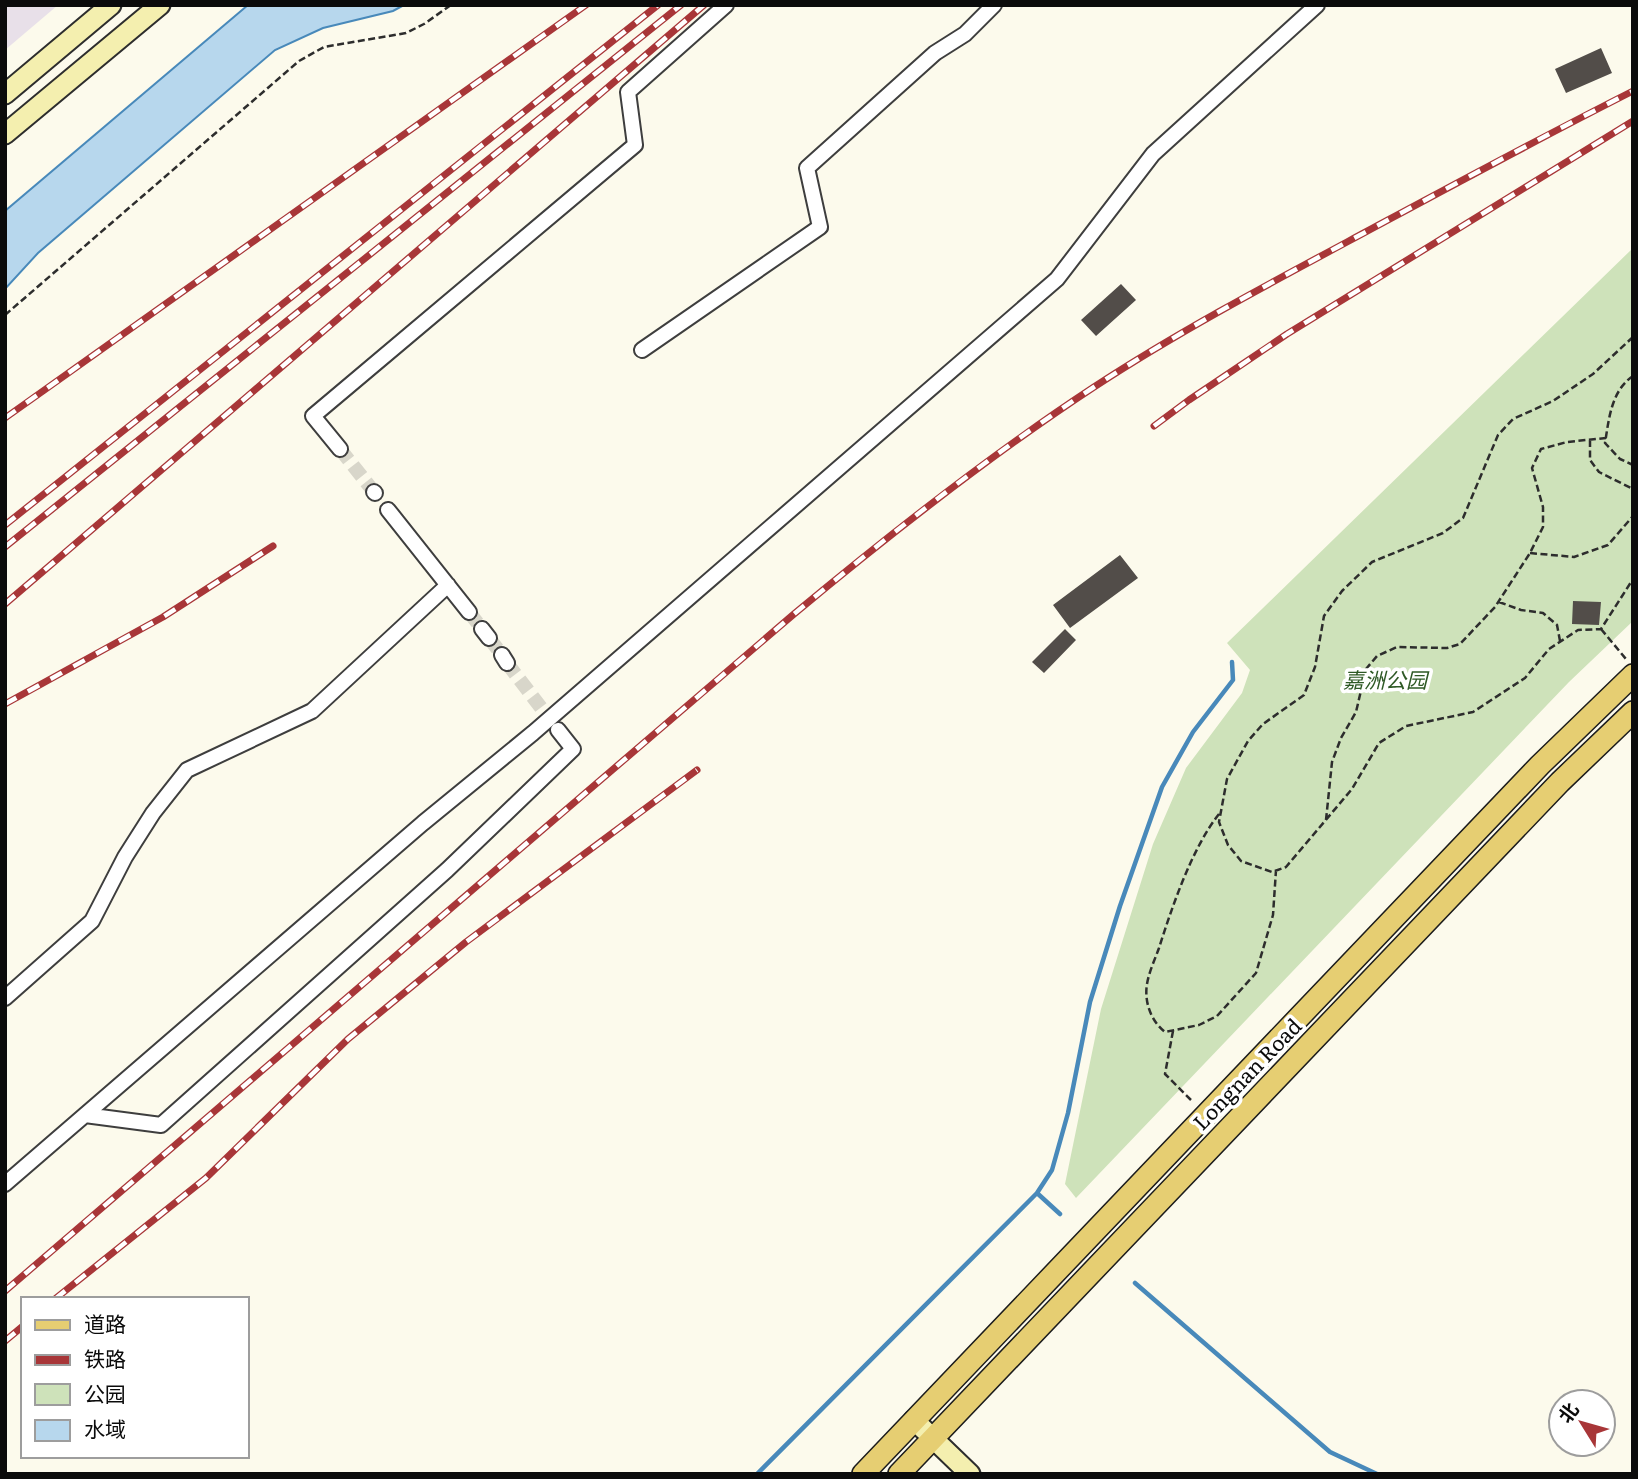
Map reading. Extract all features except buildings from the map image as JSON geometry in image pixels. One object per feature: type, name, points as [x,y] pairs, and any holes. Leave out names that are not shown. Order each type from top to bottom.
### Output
[{"type":"main road","points":[[5,94],[111,5]]},
{"type":"main road","points":[[5,134],[160,5]]},
{"type":"main road","name":"Longnan Road","points":[[863,1474],[1540,765],[1633,676]]},
{"type":"main road","name":"Longnan Road","points":[[899,1474],[1560,782],[1633,712]]},
{"type":"main road","points":[[914,1420],[970,1474]]},
{"type":"street","points":[[340,449],[313,416],[635,145],[628,92],[726,5]]},
{"type":"street","points":[[642,350],[820,227],[807,168],[935,53],[965,34],[994,5]]},
{"type":"street","points":[[5,1184],[423,823],[533,733],[1057,279],[1153,154],[1317,5]]},
{"type":"street","points":[[388,510],[469,612]]},
{"type":"street","points":[[5,998],[92,921],[125,857],[153,813],[187,770],[312,711],[448,585]]},
{"type":"street","points":[[85,1115],[161,1125],[447,870],[573,750],[558,730]]},
{"type":"path","points":[[5,315],[299,61],[324,47],[406,33],[451,5]]},
{"type":"path","points":[[1601,629],[1578,630],[1549,649],[1525,678],[1473,712],[1406,726],[1379,743],[1352,789],[1286,867],[1272,872],[1241,861],[1228,845],[1219,822],[1227,779],[1248,741],[1263,724],[1304,695],[1315,667],[1324,616],[1342,591],[1372,562],[1443,533],[1463,518],[1498,435],[1513,419],[1553,401],[1593,374],[1633,337]]},
{"type":"path","points":[[1633,376],[1611,404],[1605,443],[1620,459],[1633,465]]},
{"type":"path","points":[[1326,820],[1332,762],[1341,738],[1356,712],[1366,669],[1377,656],[1397,647],[1447,648],[1460,644],[1478,627],[1499,602],[1544,527],[1543,508],[1532,468],[1541,449],[1567,442],[1606,438]]},
{"type":"path","points":[[1590,440],[1590,460],[1599,472],[1633,489]]},
{"type":"path","points":[[1530,553],[1574,557],[1608,545],[1633,516]]},
{"type":"path","points":[[1601,629],[1633,579]]},
{"type":"path","points":[[1499,602],[1543,614],[1557,625],[1560,642]]},
{"type":"path","points":[[1601,629],[1633,667]]},
{"type":"path","points":[[1221,813],[1206,830],[1168,919],[1147,985],[1147,1004],[1154,1024],[1165,1032],[1199,1025],[1217,1016],[1256,973],[1266,947],[1273,915],[1276,870]]},
{"type":"path","points":[[1173,1031],[1164,1074],[1206,1115]]},
{"type":"shaded area","points":[[5,5],[58,5],[5,50]]},
{"type":"green space","name":"嘉洲公园","points":[[1633,248],[1633,621],[1569,682],[1076,1198],[1065,1184],[1101,1009],[1153,844],[1186,768],[1242,693],[1250,670],[1227,643]]},
{"type":"water","points":[[248,5],[404,5],[393,11],[323,28],[275,50],[38,253],[5,289],[5,211]]},
{"type":"waterway","points":[[1037,1193],[1052,1170],[1068,1113],[1090,1002],[1162,787],[1193,732],[1233,680],[1232,662]]},
{"type":"waterway","points":[[757,1474],[1037,1193],[1060,1214]]},
{"type":"waterway","points":[[1135,1283],[1330,1452],[1377,1474]]},
{"type":"tunnel","points":[[340,449],[374,492]]},
{"type":"tunnel","points":[[469,612],[482,629]]},
{"type":"tunnel","points":[[489,638],[502,655]]},
{"type":"tunnel","points":[[507,663],[558,730]]},
{"type":"railway","points":[[5,418],[586,5]]},
{"type":"railway","points":[[5,525],[658,5]]},
{"type":"railway","points":[[5,547],[681,5]]},
{"type":"railway","points":[[5,604],[704,5]]},
{"type":"railway","points":[[5,1291],[794,614],[978,468],[1094,387],[1187,330],[1633,91]]},
{"type":"railway","points":[[1154,426],[1287,334],[1633,121]]},
{"type":"railway","points":[[5,704],[163,617],[273,546]]},
{"type":"railway","points":[[57,1297],[206,1178],[348,1039],[466,942],[697,770]]},
{"type":"railway","points":[[5,1341],[21,1328]]}]
